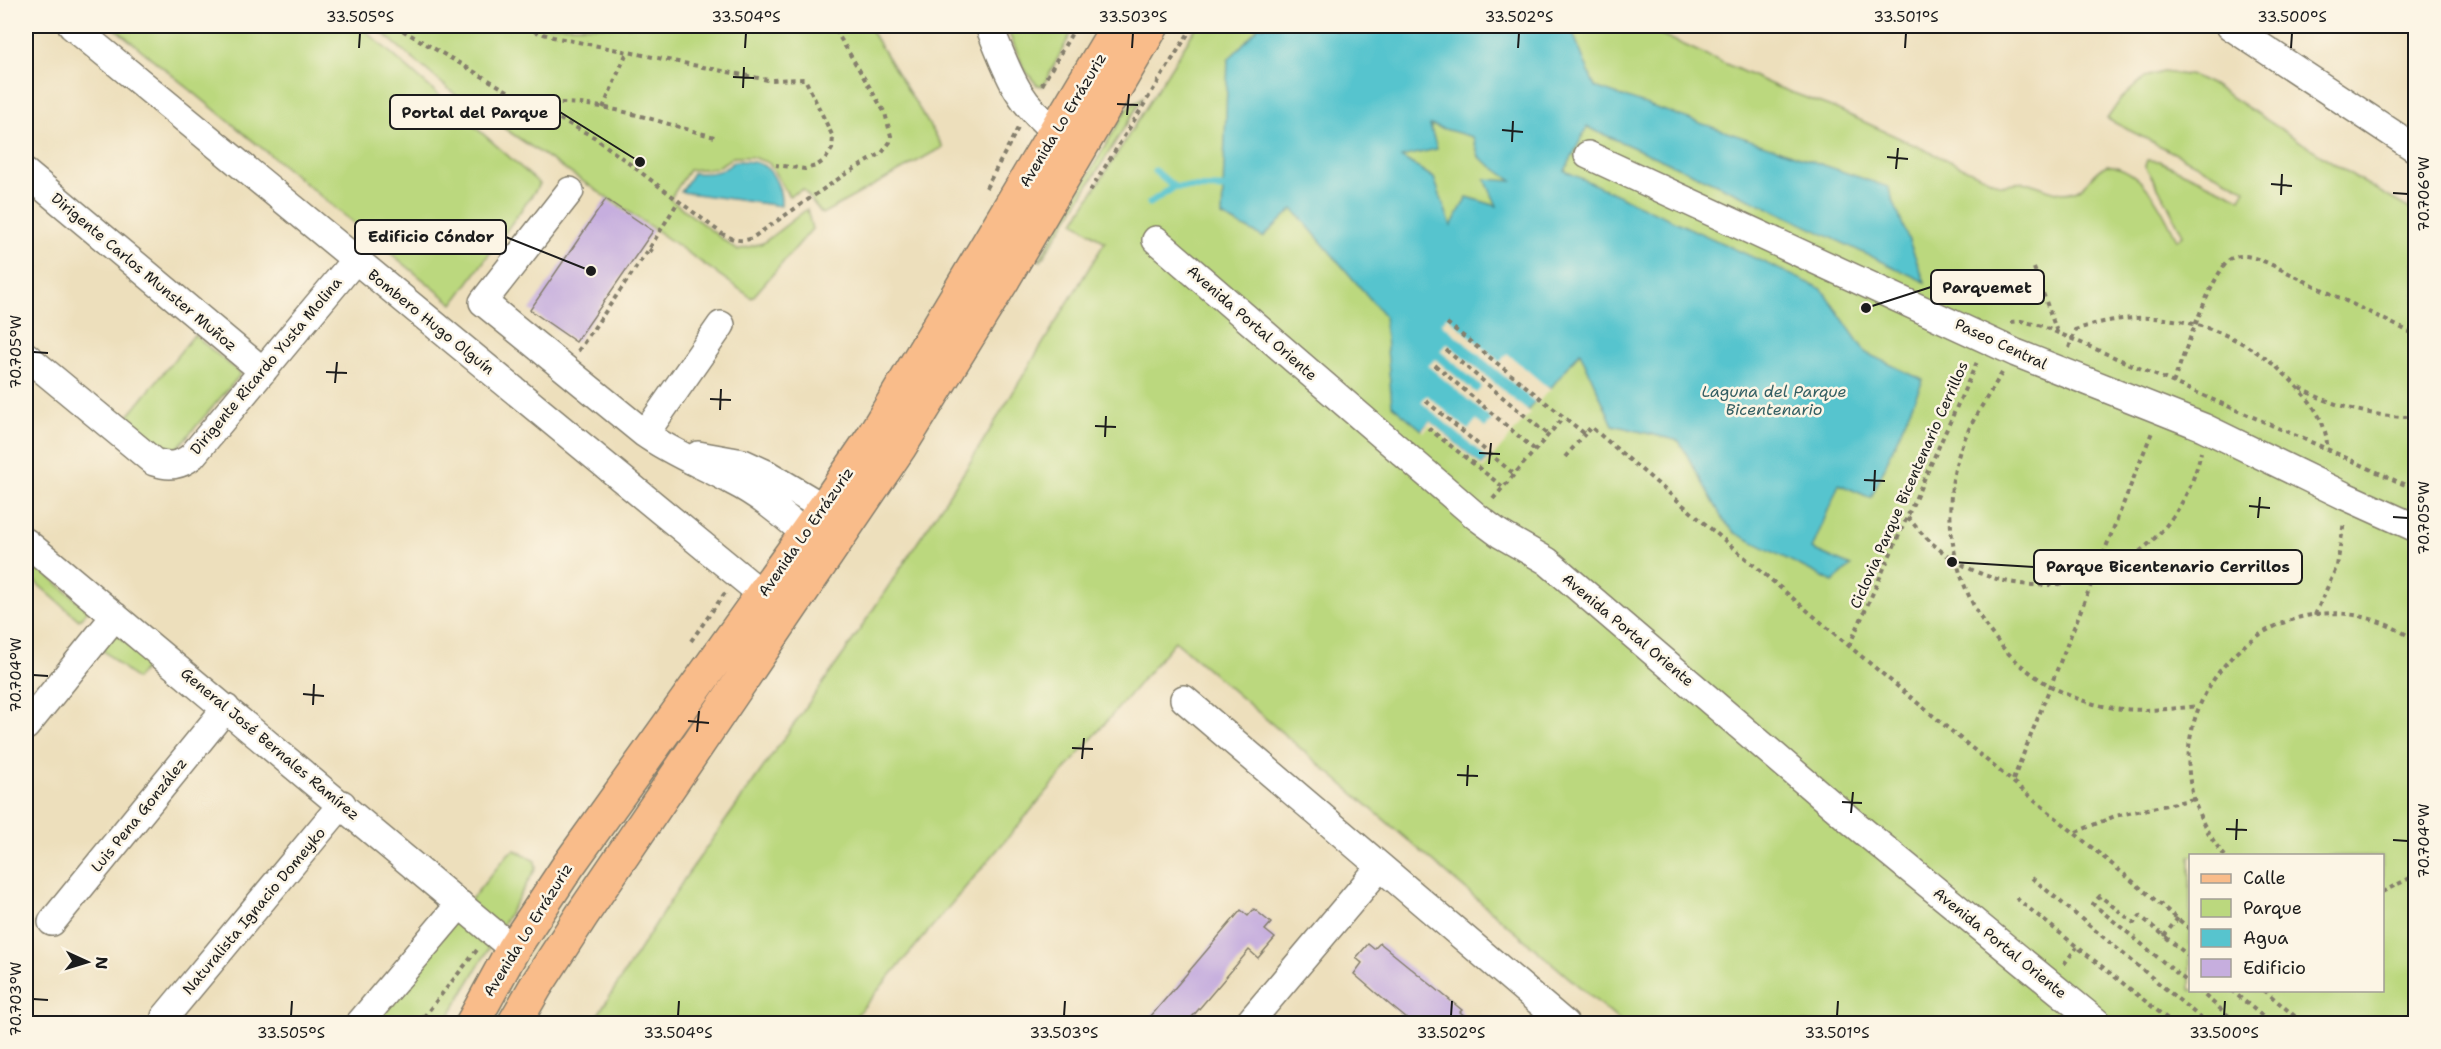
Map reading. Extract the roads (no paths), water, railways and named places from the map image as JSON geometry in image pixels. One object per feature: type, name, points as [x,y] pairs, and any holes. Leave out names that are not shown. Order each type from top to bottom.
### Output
[{"type":"main road","name":"Avenida Lo Errázuriz","points":[[471,1023],[501,939],[628,780],[815,521],[913,371],[1118,26]]},
{"type":"main road","name":"Avenida Lo Errázuriz","points":[[514,1023],[582,915],[911,429],[1004,278],[1152,26]]},
{"type":"street","name":"Bombero Hugo Olguín","points":[[72,26],[763,595]]},
{"type":"street","points":[[989,26],[1017,92],[1042,121],[1056,132]]},
{"type":"street","points":[[2230,26],[2415,149]]},
{"type":"street","name":"Paseo Central","points":[[1588,155],[1988,338],[2016,353],[2203,427],[2415,528]]},
{"type":"street","name":"Dirigente Carlos Munster Muñoz","points":[[26,172],[263,370]]},
{"type":"street","points":[[570,190],[483,302],[662,446],[679,452],[743,463],[767,474],[815,521]]},
{"type":"street","name":"Avenida Portal Oriente","points":[[1156,240],[1477,517],[1500,534],[1547,561],[1851,820],[2098,1023]]},
{"type":"street","name":"Dirigente Ricardo Yusta Molina","points":[[26,356],[147,457],[162,465],[179,464],[192,456],[355,260]]},
{"type":"street","points":[[645,434],[721,326]]},
{"type":"street","name":"General José Bernales Ramírez","points":[[26,542],[501,939]]},
{"type":"street","points":[[26,726],[115,616]]},
{"type":"street","points":[[1184,699],[1565,1023]]},
{"type":"street","name":"Luis Pena González","points":[[52,922],[226,708]]},
{"type":"street","name":"Naturalista Ignacio Domeyko","points":[[165,1017],[342,804]]},
{"type":"street","points":[[1248,1023],[1380,867]]},
{"type":"street","points":[[359,1023],[460,904]]},
{"type":"water","name":"Laguna del Parque Bicentenario","points":[[1258,26],[1329,26],[1336,31],[1371,26],[1529,26],[1573,33],[1595,87],[1888,187],[1925,282],[1750,199],[1587,127],[1565,171],[1822,289],[1866,353],[1923,380],[1871,498],[1839,484],[1812,549],[1851,566],[1833,582],[1735,533],[1724,521],[1679,441],[1613,425],[1580,352],[1550,389],[1547,387],[1482,466],[1430,422],[1422,430],[1392,405],[1384,315],[1293,209],[1263,237],[1222,216],[1228,60]],"holes":[[[1430,125],[1473,137],[1479,157],[1512,181],[1485,179],[1497,206],[1467,197],[1451,226],[1434,178],[1401,157],[1437,149]]]},
{"type":"water","points":[[735,161],[758,163],[768,169],[777,184],[781,206],[681,192],[693,173],[716,172]]},
{"type":"waterway","points":[[1155,171],[1174,187]]},
{"type":"waterway","points":[[1150,203],[1174,187],[1222,188]]},
{"type":"place","name":"Portal del Parque","points":[[640,162]]},
{"type":"place","name":"Edificio Cóndor","points":[[591,271]]},
{"type":"place","name":"Parquemet","points":[[1866,308]]},
{"type":"place","name":"Parque Bicentenario Cerrillos","points":[[1952,562]]}]
